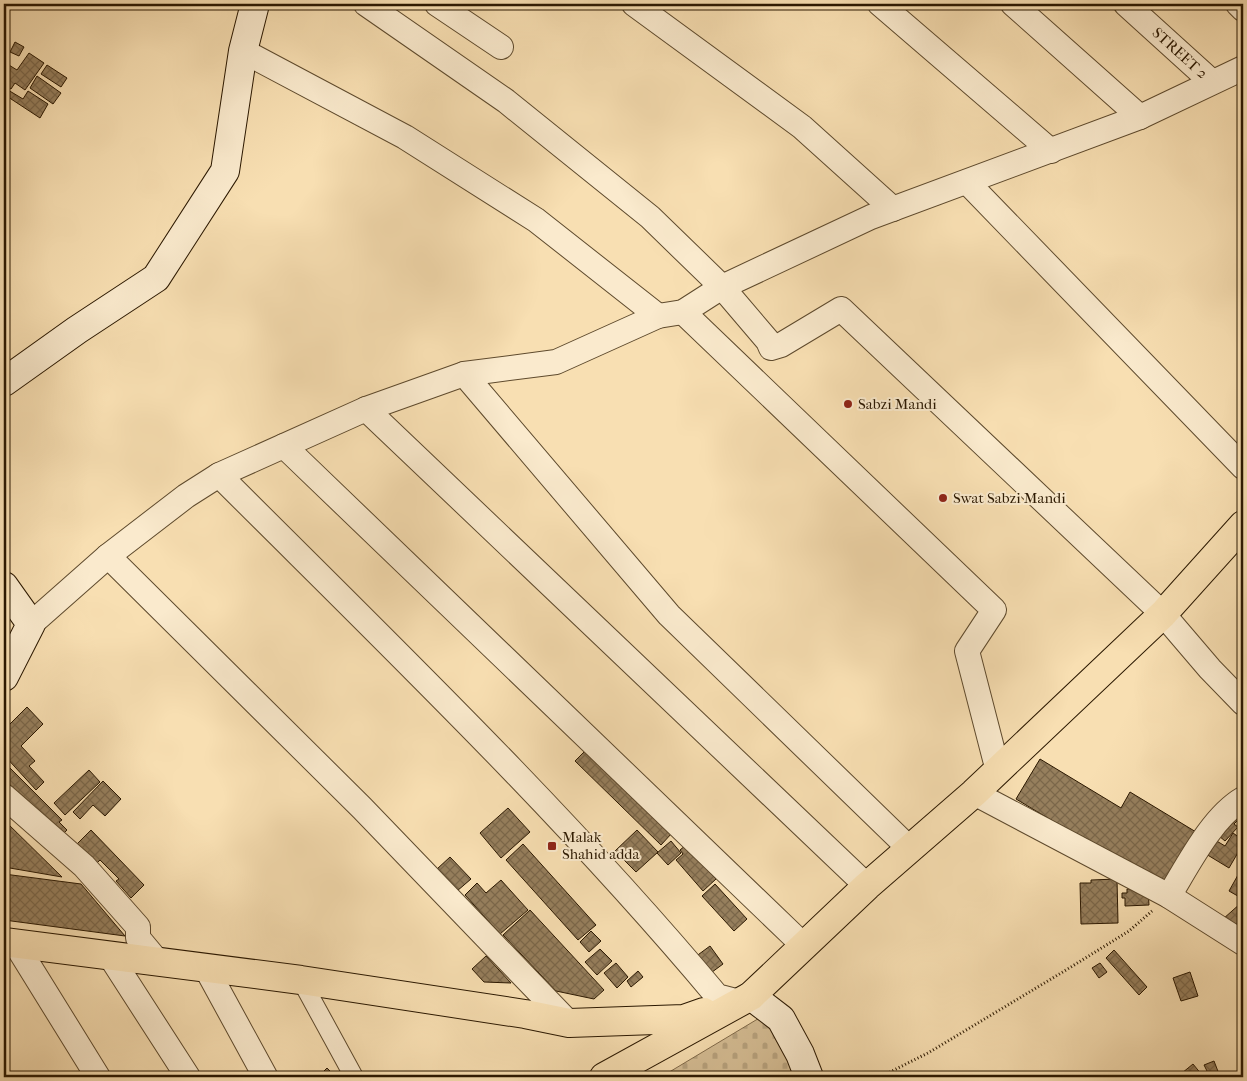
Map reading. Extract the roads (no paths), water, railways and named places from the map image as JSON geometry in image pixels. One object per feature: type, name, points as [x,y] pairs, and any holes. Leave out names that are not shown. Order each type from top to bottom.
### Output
[{"type":"main road","points":[[4,382],[76,330],[156,278],[225,172],[243,50],[255,4]]},
{"type":"main road","points":[[604,1077],[744,999],[804,946],[866,886],[998,771],[1162,614],[1243,525]]},
{"type":"main road","points":[[4,586],[31,624],[4,677]]},
{"type":"main road","points":[[10,943],[301,980],[525,1014],[569,1023],[684,1019],[744,999],[781,1019],[810,1077]]},
{"type":"street","points":[[366,4],[506,101],[650,217],[722,287],[768,341],[771,348],[842,309],[1162,614],[1210,669],[1243,703]]},
{"type":"street","points":[[437,4],[501,47]]},
{"type":"street","points":[[634,4],[802,127],[893,209]]},
{"type":"street","points":[[880,4],[1051,151]]},
{"type":"street","points":[[1013,4],[1140,117]]},
{"type":"street","name":"STREET 2","points":[[1126,4],[1212,82]]},
{"type":"street","points":[[1238,4],[1243,8]]},
{"type":"street","points":[[243,50],[405,137],[528,215],[658,316]]},
{"type":"street","points":[[31,624],[108,556],[186,496],[219,475],[366,409],[464,374],[556,362],[658,316],[683,312],[722,287],[871,217],[1140,117],[1243,68]]},
{"type":"street","points":[[967,182],[1243,467]]},
{"type":"street","points":[[683,312],[994,610],[967,651],[998,771]]},
{"type":"street","points":[[464,374],[669,615],[910,848]]},
{"type":"street","points":[[366,409],[866,886]]},
{"type":"street","points":[[284,446],[804,946]]},
{"type":"street","points":[[219,475],[424,680],[607,869],[717,996],[744,999]]},
{"type":"street","points":[[108,556],[362,808],[569,1023]]},
{"type":"street","points":[[974,793],[1169,896],[1243,943]]},
{"type":"street","points":[[4,796],[90,873],[138,927],[138,938],[158,962]]},
{"type":"street","points":[[1169,896],[1210,830],[1236,803],[1243,799]]},
{"type":"street","points":[[10,943],[98,1077]]},
{"type":"street","points":[[110,956],[188,1077]]},
{"type":"street","points":[[206,968],[265,1076]]},
{"type":"street","points":[[301,980],[354,1077]]},
{"type":"place","name":"Sabzi Mandi","points":[[848,404]]},
{"type":"place","name":"Swat Sabzi Mandi","points":[[943,498]]},
{"type":"place","name":"Malak Shahid adda","points":[[552,846]]}]
